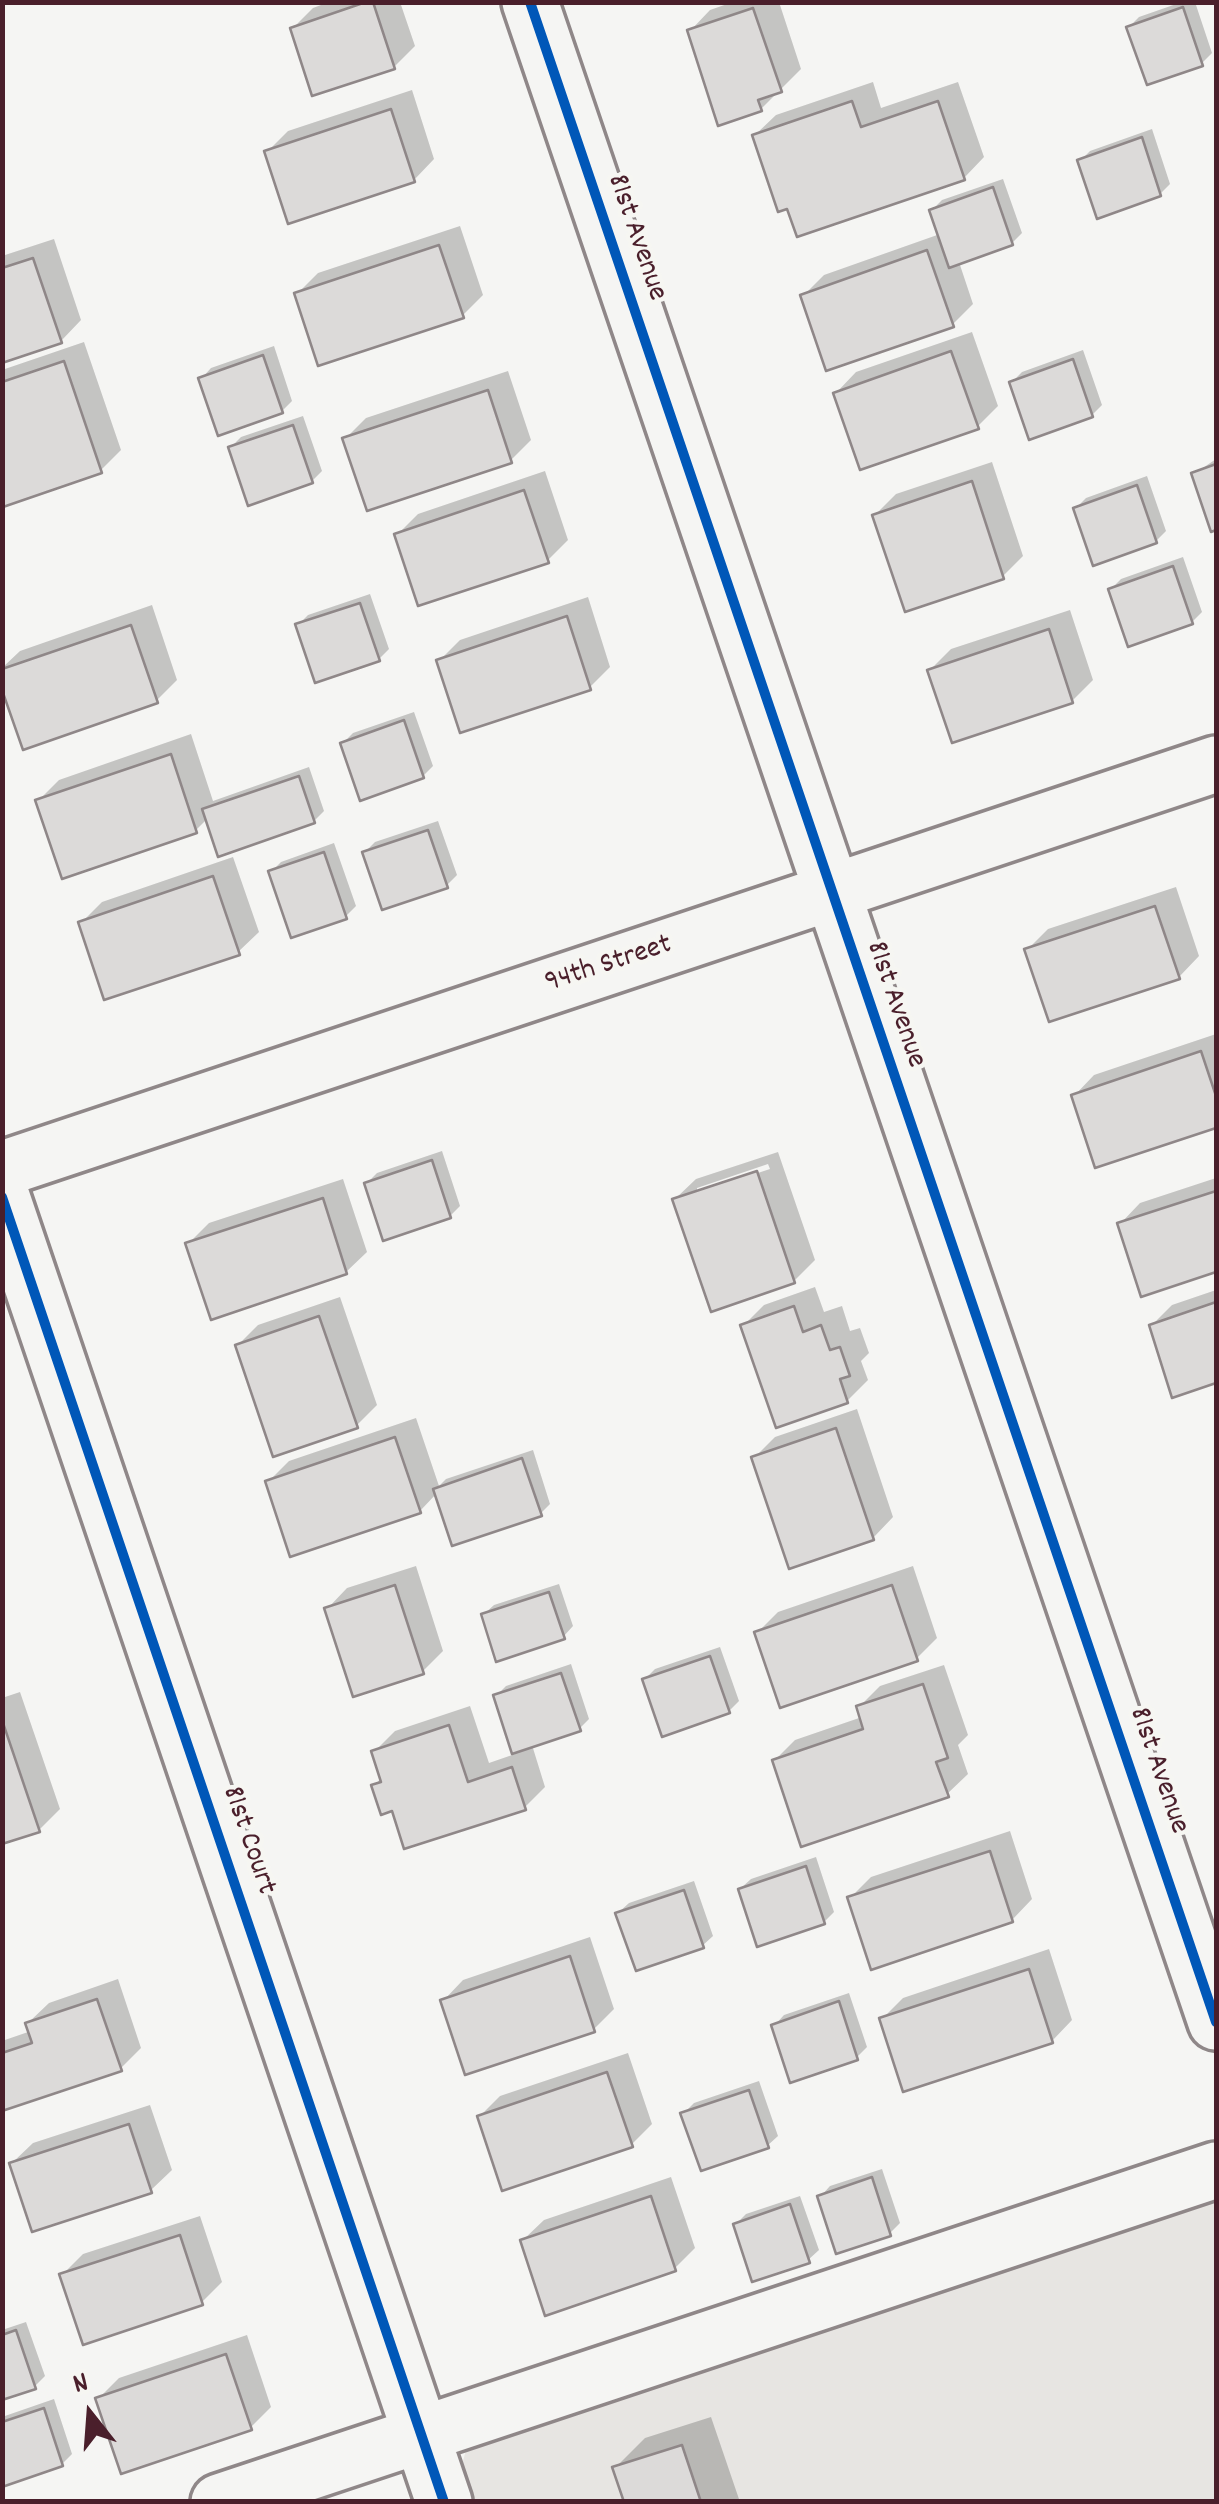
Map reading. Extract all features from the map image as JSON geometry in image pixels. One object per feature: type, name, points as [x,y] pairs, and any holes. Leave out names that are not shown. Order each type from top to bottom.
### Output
[{"type":"street","name":"81st Avenue","points":[[530,2],[1216,2022]]},
{"type":"street","name":"94th Street","points":[[2,1169],[1216,764]]},
{"type":"street","name":"81st Court","points":[[2,1196],[444,2502]]},
{"type":"street","points":[[219,2502],[1216,2170]]},
{"type":"shaded area","points":[[1213,2200],[1216,2501],[475,2501],[462,2465],[467,2446]]},
{"type":"building","points":[[373,2],[395,69],[312,96],[290,28]]},
{"type":"building","points":[[1183,7],[1203,66],[1147,85],[1126,27]]},
{"type":"building","points":[[753,8],[782,92],[758,100],[762,111],[718,126],[687,30]]},
{"type":"building","points":[[852,101],[861,127],[938,101],[965,180],[797,237],[787,209],[778,212],[752,135]]},
{"type":"building","points":[[391,109],[415,182],[288,224],[264,151]]},
{"type":"building","points":[[1142,137],[1161,196],[1097,219],[1077,160]]},
{"type":"building","points":[[993,187],[1013,245],[949,268],[929,210]]},
{"type":"building","points":[[439,245],[464,318],[318,366],[294,293]]},
{"type":"building","points":[[927,250],[954,327],[826,371],[800,295]]},
{"type":"building","points":[[33,258],[62,343],[2,363],[2,268]]},
{"type":"building","points":[[951,351],[979,429],[860,470],[833,393]]},
{"type":"building","points":[[263,355],[283,413],[218,436],[198,378]]},
{"type":"building","points":[[1073,359],[1093,417],[1029,440],[1009,382]]},
{"type":"building","points":[[64,361],[102,473],[3,507],[2,382]]},
{"type":"building","points":[[488,390],[512,463],[367,511],[342,438]]},
{"type":"building","points":[[293,425],[313,483],[248,506],[228,447]]},
{"type":"building","points":[[1216,464],[1216,530],[1211,532],[1191,473]]},
{"type":"building","points":[[972,481],[1004,579],[905,612],[872,515]]},
{"type":"building","points":[[1137,485],[1157,543],[1093,566],[1073,508]]},
{"type":"building","points":[[524,490],[549,563],[418,606],[394,534]]},
{"type":"building","points":[[1173,566],[1193,624],[1128,647],[1108,589]]},
{"type":"building","points":[[360,603],[380,661],[315,683],[295,624]]},
{"type":"building","points":[[567,616],[591,690],[460,733],[436,660]]},
{"type":"building","points":[[131,625],[158,703],[23,750],[2,690],[2,669]]},
{"type":"building","points":[[1049,629],[1073,703],[952,743],[927,670]]},
{"type":"building","points":[[404,720],[424,778],[360,801],[340,743]]},
{"type":"building","points":[[171,754],[197,833],[62,879],[35,800]]},
{"type":"building","points":[[299,776],[315,823],[218,857],[202,809]]},
{"type":"building","points":[[428,830],[448,888],[382,910],[362,852]]},
{"type":"building","points":[[324,852],[347,919],[291,938],[268,871]]},
{"type":"building","points":[[213,876],[240,955],[104,1000],[78,922]]},
{"type":"building","points":[[1155,906],[1180,979],[1049,1022],[1024,949]]},
{"type":"building","points":[[1201,1051],[1216,1096],[1216,1128],[1095,1168],[1071,1095]]},
{"type":"building","points":[[432,1160],[451,1218],[383,1241],[364,1183]]},
{"type":"building","points":[[757,1171],[795,1283],[711,1312],[672,1199]]},
{"type":"building","points":[[1216,1191],[1216,1272],[1141,1297],[1117,1223]]},
{"type":"building","points":[[323,1198],[347,1274],[211,1320],[185,1243]]},
{"type":"building","points":[[1216,1302],[1216,1383],[1172,1398],[1149,1325]]},
{"type":"building","points":[[794,1306],[803,1332],[821,1325],[830,1350],[840,1347],[850,1376],[840,1379],[848,1403],[776,1428],[740,1325]]},
{"type":"building","points":[[319,1316],[358,1428],[273,1457],[235,1345]]},
{"type":"building","points":[[836,1428],[874,1540],[789,1569],[751,1457]]},
{"type":"building","points":[[395,1437],[421,1513],[290,1557],[265,1481]]},
{"type":"building","points":[[522,1458],[542,1516],[452,1546],[433,1489]]},
{"type":"building","points":[[395,1585],[424,1674],[353,1697],[324,1608]]},
{"type":"building","points":[[892,1585],[918,1661],[780,1708],[754,1632]]},
{"type":"building","points":[[549,1592],[565,1639],[496,1662],[481,1614]]},
{"type":"building","points":[[710,1656],[730,1713],[662,1737],[642,1679]]},
{"type":"building","points":[[561,1673],[581,1731],[512,1754],[493,1695]]},
{"type":"building","points":[[923,1684],[948,1758],[936,1762],[949,1797],[801,1847],[772,1760],[863,1729],[856,1706]]},
{"type":"building","points":[[2,1720],[40,1832],[2,1844]]},
{"type":"building","points":[[449,1725],[468,1782],[512,1767],[526,1810],[404,1849],[392,1811],[381,1815],[371,1785],[381,1782],[371,1751]]},
{"type":"building","points":[[990,1851],[1013,1922],[871,1970],[847,1897]]},
{"type":"building","points":[[806,1866],[825,1924],[757,1947],[738,1889]]},
{"type":"building","points":[[684,1890],[704,1948],[636,1971],[615,1913]]},
{"type":"building","points":[[570,1956],[595,2032],[465,2075],[440,2000]]},
{"type":"building","points":[[1029,1969],[1053,2043],[903,2092],[879,2018]]},
{"type":"building","points":[[97,1999],[122,2071],[2,2111],[2,2053],[32,2043],[25,2023]]},
{"type":"building","points":[[839,2001],[858,2060],[790,2083],[771,2025]]},
{"type":"building","points":[[607,2072],[633,2147],[502,2191],[477,2116]]},
{"type":"building","points":[[749,2090],[769,2148],[701,2171],[680,2113]]},
{"type":"building","points":[[129,2124],[152,2193],[32,2232],[9,2163]]},
{"type":"building","points":[[872,2177],[891,2236],[836,2254],[817,2196]]},
{"type":"building","points":[[651,2196],[676,2271],[545,2316],[520,2240]]},
{"type":"building","points":[[790,2204],[810,2263],[752,2282],[733,2224]]},
{"type":"building","points":[[180,2235],[203,2305],[83,2345],[59,2274]]},
{"type":"building","points":[[16,2330],[36,2389],[2,2400],[2,2335]]},
{"type":"building","points":[[226,2354],[252,2430],[121,2474],[95,2398]]},
{"type":"building","points":[[44,2408],[63,2466],[2,2487],[2,2422]]},
{"type":"building","points":[[682,2445],[701,2502],[624,2502],[612,2467]]},
{"type":"cycle path","points":[[530,2],[1216,2022]]},
{"type":"cycle path","points":[[2,1197],[444,2502]]}]
